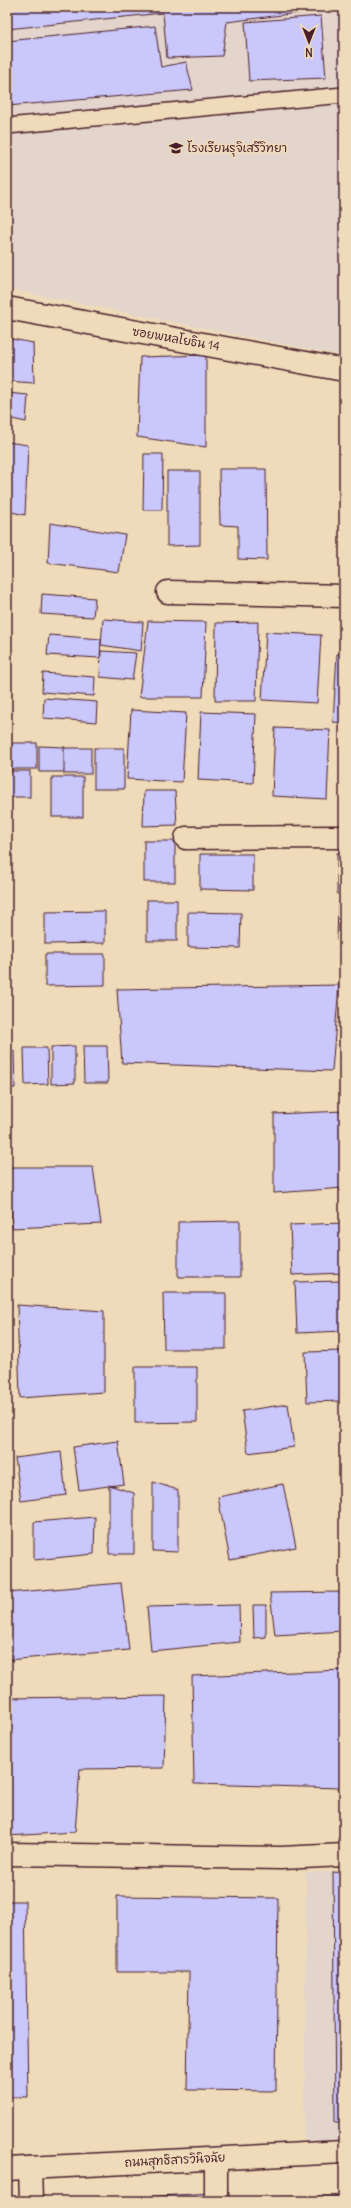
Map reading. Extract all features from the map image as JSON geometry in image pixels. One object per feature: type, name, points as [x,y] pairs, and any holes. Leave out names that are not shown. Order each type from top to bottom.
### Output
[{"type":"street","name":"ซอยพหลโยธิน 14","points":[[7,308],[344,370]]},
{"type":"street","points":[[168,592],[344,596]]},
{"type":"street","points":[[186,838],[344,836]]},
{"type":"street","points":[[7,1854],[281,1858],[344,1855]]},
{"type":"street","name":"ถนนสุทธิสารวินิจฉัย","points":[[7,2169],[344,2152]]},
{"type":"street","points":[[216,2159],[216,2201]]},
{"type":"street","points":[[30,2168],[31,2201]]},
{"type":"lane","points":[[7,126],[344,96]]},
{"type":"shaded area","name":"โรงเรียนรุจิเสรีวิทยา","points":[[7,7],[344,7],[344,356],[7,289]]},
{"type":"shaded area","points":[[306,1872],[344,1872],[344,2142],[304,2144]]},
{"type":"building","points":[[7,7],[321,7],[321,10],[227,22],[222,56],[167,58],[163,13],[7,29]]},
{"type":"building","points":[[321,16],[326,78],[249,81],[245,22]]},
{"type":"building","points":[[155,26],[161,67],[186,62],[193,90],[7,106],[7,41]]},
{"type":"building","points":[[7,338],[33,343],[34,383],[7,381]]},
{"type":"building","points":[[206,355],[206,447],[137,437],[140,357]]},
{"type":"building","points":[[7,393],[28,395],[26,422],[7,418]]},
{"type":"building","points":[[7,442],[28,445],[25,515],[7,511]]},
{"type":"building","points":[[144,454],[163,454],[162,510],[143,510]]},
{"type":"building","points":[[219,469],[266,469],[267,560],[238,559],[238,526],[220,525]]},
{"type":"building","points":[[167,471],[200,471],[200,545],[167,546]]},
{"type":"building","points":[[50,523],[125,535],[119,572],[48,563]]},
{"type":"building","points":[[42,594],[95,598],[93,617],[41,614]]},
{"type":"building","points":[[103,619],[143,622],[141,651],[101,645]]},
{"type":"building","points":[[148,621],[206,622],[203,697],[139,697]]},
{"type":"building","points":[[258,622],[256,701],[215,701],[216,623]]},
{"type":"building","points":[[266,632],[321,635],[317,703],[262,700]]},
{"type":"building","points":[[49,635],[101,639],[100,658],[47,655]]},
{"type":"building","points":[[101,651],[136,653],[132,680],[100,677]]},
{"type":"building","points":[[337,654],[344,654],[344,723],[333,722]]},
{"type":"building","points":[[43,673],[95,677],[94,696],[42,692]]},
{"type":"building","points":[[44,698],[97,702],[96,722],[43,718]]},
{"type":"building","points":[[131,710],[186,713],[182,782],[127,779]]},
{"type":"building","points":[[201,712],[256,714],[253,783],[198,780]]},
{"type":"building","points":[[275,728],[330,730],[327,799],[272,796]]},
{"type":"building","points":[[10,743],[37,743],[37,769],[10,769]]},
{"type":"building","points":[[39,746],[65,747],[65,772],[39,772]]},
{"type":"building","points":[[64,748],[91,748],[91,774],[64,774]]},
{"type":"building","points":[[94,748],[124,748],[124,789],[94,789]]},
{"type":"building","points":[[7,771],[30,771],[30,797],[7,797]]},
{"type":"building","points":[[52,777],[83,777],[83,817],[52,817]]},
{"type":"building","points":[[144,791],[175,791],[177,825],[143,826]]},
{"type":"building","points":[[144,841],[175,841],[175,882],[144,882]]},
{"type":"building","points":[[337,853],[344,853],[344,894],[337,894]]},
{"type":"building","points":[[200,854],[253,854],[253,890],[200,889]]},
{"type":"building","points":[[147,900],[177,900],[177,941],[147,941]]},
{"type":"building","points":[[338,905],[344,905],[344,940],[337,940]]},
{"type":"building","points":[[105,911],[105,943],[45,944],[45,912]]},
{"type":"building","points":[[188,912],[241,913],[240,948],[188,947]]},
{"type":"building","points":[[45,954],[105,954],[105,985],[45,986]]},
{"type":"building","points":[[339,985],[332,1071],[122,1063],[117,989]]},
{"type":"building","points":[[75,1046],[75,1083],[51,1084],[51,1047]]},
{"type":"building","points":[[83,1046],[107,1046],[108,1083],[84,1083]]},
{"type":"building","points":[[24,1048],[47,1048],[48,1084],[25,1085]]},
{"type":"building","points":[[7,1051],[14,1051],[15,1088],[7,1088]]},
{"type":"building","points":[[344,1111],[344,1188],[274,1193],[274,1114]]},
{"type":"building","points":[[8,1167],[93,1167],[101,1224],[12,1228]]},
{"type":"building","points":[[240,1221],[240,1277],[178,1277],[178,1222]]},
{"type":"building","points":[[344,1223],[344,1273],[292,1275],[290,1225]]},
{"type":"building","points":[[344,1281],[344,1331],[297,1333],[295,1282]]},
{"type":"building","points":[[163,1293],[226,1293],[226,1349],[164,1349]]},
{"type":"building","points":[[17,1305],[104,1311],[104,1392],[20,1398]]},
{"type":"building","points":[[344,1351],[344,1401],[307,1402],[305,1352]]},
{"type":"building","points":[[135,1367],[197,1367],[197,1422],[135,1423]]},
{"type":"building","points":[[288,1404],[294,1447],[248,1453],[242,1411]]},
{"type":"building","points":[[118,1441],[124,1484],[79,1490],[73,1447]]},
{"type":"building","points":[[61,1452],[66,1495],[21,1501],[15,1458]]},
{"type":"building","points":[[153,1482],[178,1490],[178,1552],[153,1551]]},
{"type":"building","points":[[283,1484],[296,1547],[230,1560],[218,1497]]},
{"type":"building","points":[[109,1485],[134,1493],[134,1554],[109,1554]]},
{"type":"building","points":[[95,1517],[94,1554],[34,1560],[34,1522]]},
{"type":"building","points":[[121,1583],[129,1650],[7,1660],[7,1593]]},
{"type":"building","points":[[344,1592],[344,1631],[275,1635],[270,1593]]},
{"type":"building","points":[[239,1605],[240,1642],[151,1651],[147,1607]]},
{"type":"building","points":[[253,1605],[266,1605],[266,1637],[254,1638]]},
{"type":"building","points":[[344,1670],[341,1788],[194,1784],[192,1676]]},
{"type":"building","points":[[166,1696],[164,1768],[80,1769],[75,1832],[7,1836],[7,1698]]},
{"type":"building","points":[[333,1872],[344,1873],[344,2122],[335,2122]]},
{"type":"building","points":[[117,1896],[278,1898],[276,2091],[187,2090],[189,1972],[117,1972]]},
{"type":"building","points":[[7,1901],[25,1901],[28,2097],[7,2097]]},
{"type":"building","points":[[229,2192],[229,2201],[159,2201],[159,2196]]},
{"type":"building","points":[[159,2196],[159,2201],[122,2201],[122,2198]]},
{"type":"building","points":[[343,2196],[343,2201],[277,2201],[277,2197]]},
{"type":"building","points":[[122,2198],[122,2201],[90,2201],[90,2199]]},
{"type":"place","name":"โรงเรียนรุจิเสรีวิทยา","points":[[176,148]]}]
